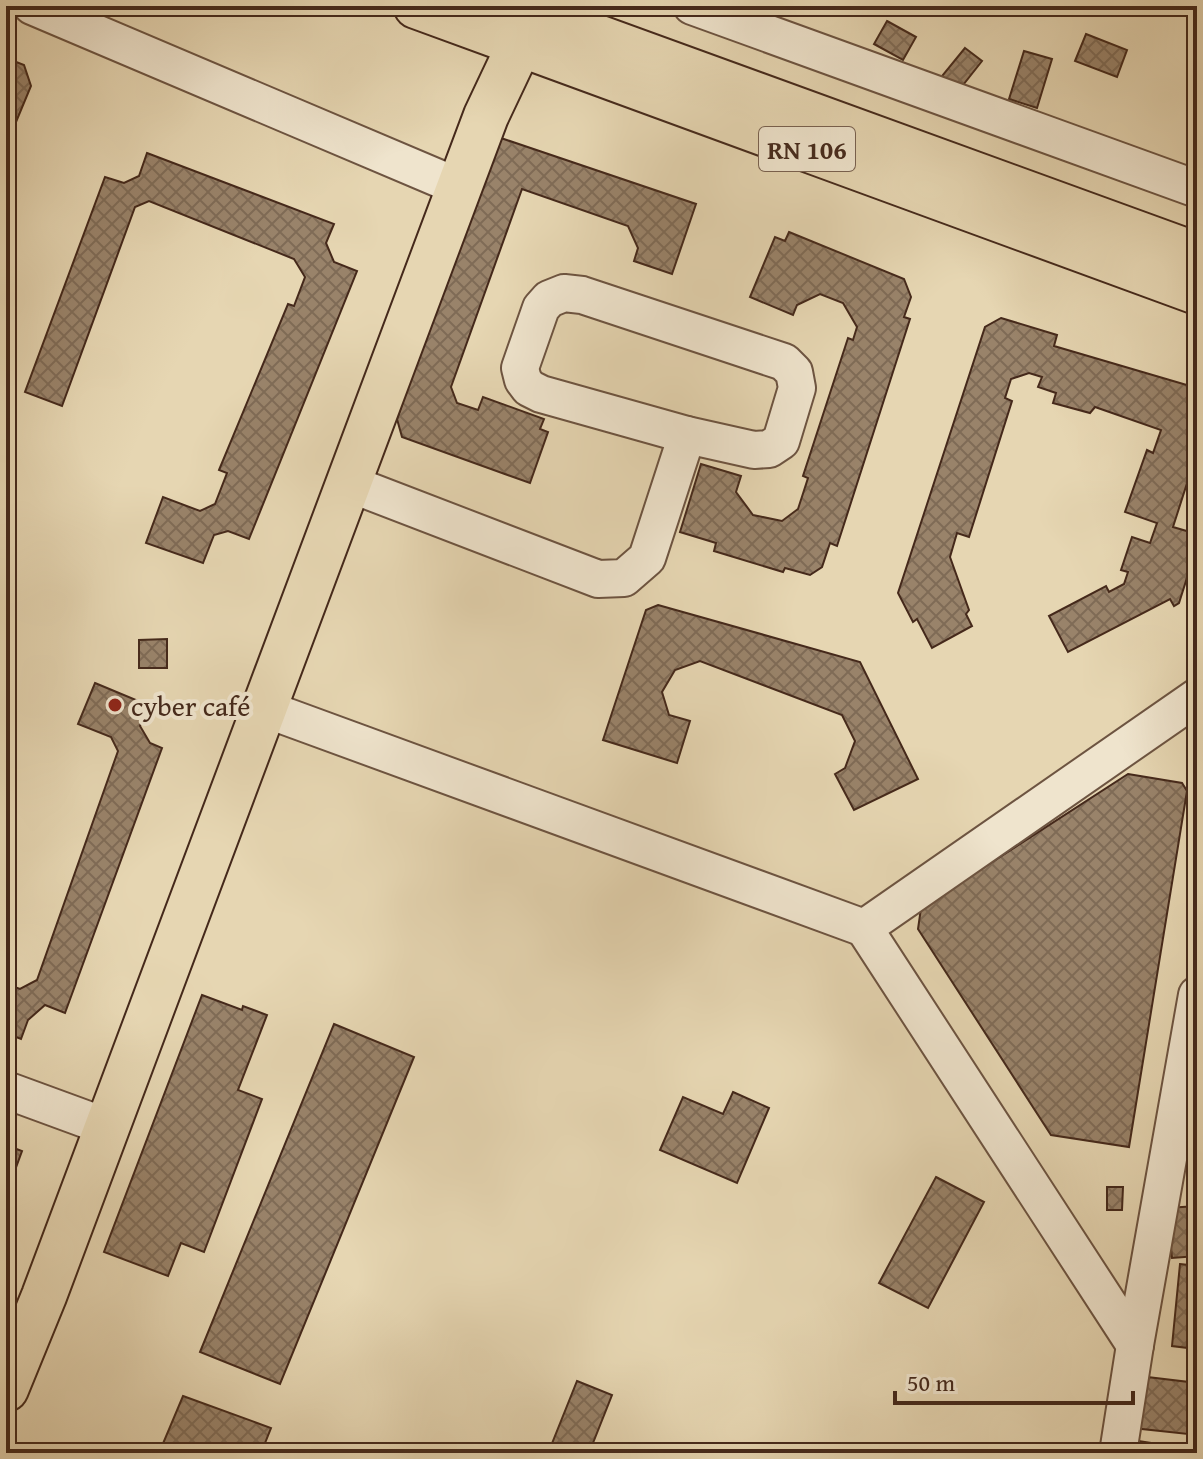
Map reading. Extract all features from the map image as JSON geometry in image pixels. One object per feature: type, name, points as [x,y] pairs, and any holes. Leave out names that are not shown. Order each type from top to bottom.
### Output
[{"type":"main road","name":"RN 106","points":[[416,6],[516,18],[1197,255]]},
{"type":"main road","points":[[6,1389],[44,1296],[490,104],[516,18]]},
{"type":"main road","name":"RN 106","points":[[516,18],[1197,292]]},
{"type":"street","points":[[32,6],[459,187]]},
{"type":"street","points":[[692,6],[1197,189]]},
{"type":"street","points":[[564,293],[582,295],[784,362],[794,372],[797,388],[781,441],[769,449],[754,450],[687,435],[529,388],[520,368],[541,308],[549,299],[564,293]]},
{"type":"street","points":[[348,483],[598,579],[624,578],[647,558],[687,435]]},
{"type":"street","points":[[864,928],[1197,697]]},
{"type":"street","points":[[263,708],[864,928],[1135,1345]]},
{"type":"street","points":[[1118,1453],[1135,1345],[1190,1081],[1197,995]]},
{"type":"street","points":[[6,1090],[107,1127]]},
{"type":"street","points":[[6,1338],[44,1296]]},
{"type":"building","points":[[887,21],[916,37],[903,60],[874,44]]},
{"type":"building","points":[[1086,34],[1127,50],[1117,77],[1075,61]]},
{"type":"building","points":[[965,48],[982,61],[959,90],[942,76]]},
{"type":"building","points":[[1024,51],[1052,59],[1037,108],[1009,99]]},
{"type":"building","points":[[6,58],[24,65],[31,86],[6,146]]},
{"type":"building","points":[[495,136],[696,204],[672,274],[634,261],[638,248],[628,226],[522,189],[451,387],[457,403],[478,410],[483,397],[544,419],[540,429],[548,432],[530,483],[402,437],[397,419]]},
{"type":"building","points":[[147,153],[334,224],[326,243],[334,262],[357,271],[249,539],[228,531],[214,535],[203,563],[146,543],[163,497],[200,511],[215,504],[227,473],[219,470],[288,304],[294,306],[305,277],[294,259],[149,201],[135,207],[62,406],[25,392],[105,177],[124,183],[139,176]]},
{"type":"building","points":[[789,232],[904,279],[911,297],[904,317],[910,319],[837,546],[830,543],[822,567],[810,575],[785,568],[783,572],[714,551],[716,543],[680,532],[701,464],[741,476],[736,492],[753,515],[782,521],[798,509],[808,478],[803,476],[848,338],[853,340],[857,327],[843,303],[820,294],[797,305],[793,315],[750,297],[775,237],[785,241]]},
{"type":"building","points":[[1001,318],[1057,335],[1054,346],[1197,388],[1197,452],[1173,527],[1197,534],[1197,546],[1179,603],[1174,606],[1170,599],[1068,652],[1049,616],[1106,586],[1109,592],[1124,584],[1128,572],[1121,570],[1132,537],[1150,543],[1157,523],[1125,512],[1147,450],[1153,453],[1161,430],[1095,407],[1090,413],[1053,403],[1056,393],[1038,387],[1042,377],[1029,373],[1011,379],[1005,398],[1012,401],[969,537],[957,533],[950,557],[972,626],[932,648],[917,619],[913,622],[898,593],[985,327]]},
{"type":"building","points":[[658,605],[860,662],[918,779],[854,810],[835,774],[845,768],[855,741],[842,715],[700,661],[675,670],[662,692],[669,715],[690,721],[677,763],[603,740],[646,610]]},
{"type":"building","points":[[167,639],[167,668],[139,668],[139,640]]},
{"type":"building","points":[[95,683],[148,705],[140,726],[150,743],[162,748],[65,1013],[45,1005],[28,1020],[21,1039],[6,1033],[6,984],[20,989],[37,980],[118,751],[111,737],[78,724]]},
{"type":"building","points":[[1128,774],[1182,783],[1187,791],[1129,1147],[1051,1135],[918,929],[921,908]]},
{"type":"building","points":[[202,995],[242,1010],[243,1006],[267,1015],[238,1090],[262,1099],[204,1252],[181,1243],[168,1276],[104,1252]]},
{"type":"building","points":[[334,1024],[414,1057],[280,1384],[200,1352]]},
{"type":"building","points":[[733,1092],[769,1108],[737,1183],[660,1150],[683,1097],[723,1114]]},
{"type":"building","points":[[6,1145],[22,1151],[7,1192],[6,1192]]},
{"type":"building","points":[[936,1177],[984,1202],[928,1308],[879,1283]]},
{"type":"building","points":[[1107,1187],[1123,1187],[1122,1210],[1107,1210]]},
{"type":"building","points":[[1197,1206],[1197,1256],[1172,1258],[1167,1208]]},
{"type":"building","points":[[1180,1264],[1197,1266],[1197,1349],[1172,1346]]},
{"type":"building","points":[[1139,1376],[1197,1383],[1197,1435],[1133,1428]]},
{"type":"building","points":[[577,1381],[612,1395],[589,1453],[554,1453],[549,1451]]},
{"type":"building","points":[[183,1396],[271,1428],[261,1453],[159,1453]]},
{"type":"building","points":[[1132,1440],[1197,1450],[1197,1453],[1129,1453]]},
{"type":"place","name":"cyber café","points":[[115,705]]}]
